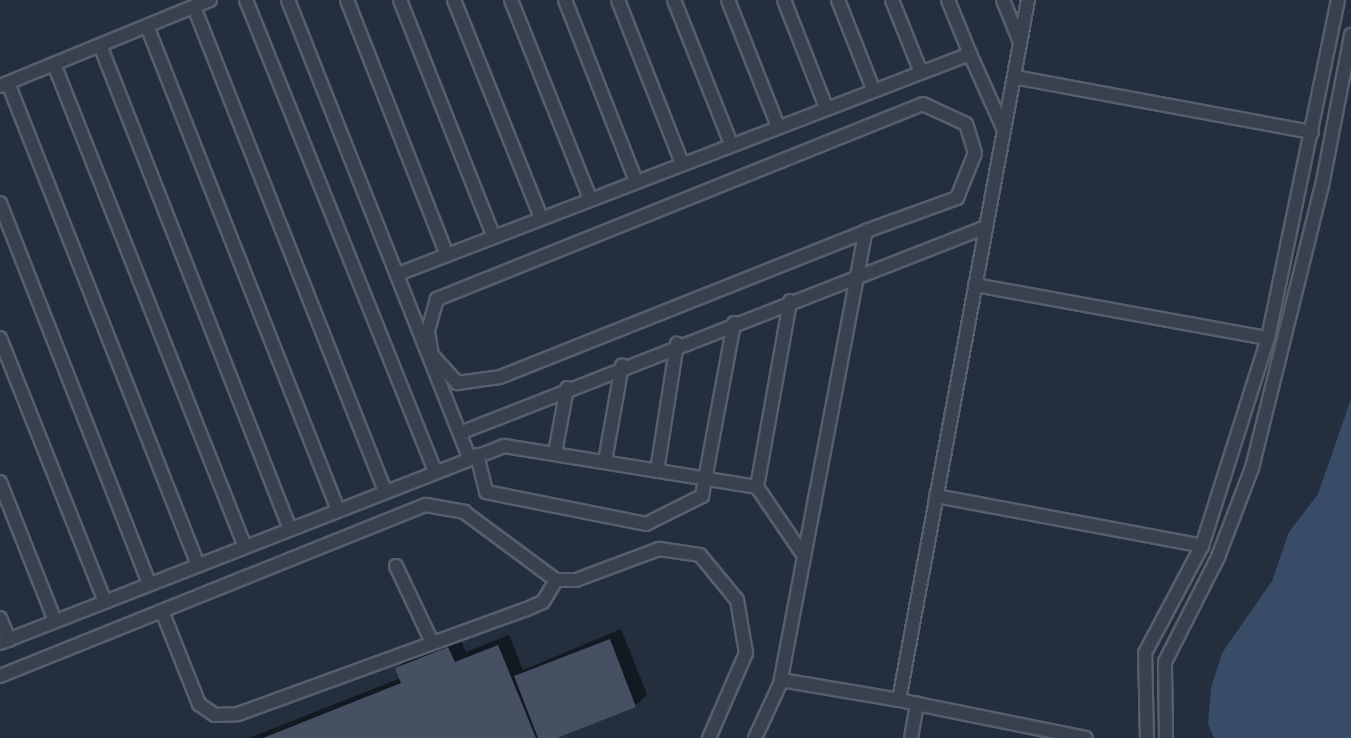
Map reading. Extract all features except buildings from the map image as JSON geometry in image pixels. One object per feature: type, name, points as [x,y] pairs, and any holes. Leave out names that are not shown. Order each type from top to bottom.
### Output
[{"type":"lane","points":[[198,565],[4,84],[210,0]]},
{"type":"lane","points":[[246,0],[435,471]]},
{"type":"lane","points":[[288,0],[486,492],[646,524],[702,496],[734,323]]},
{"type":"lane","points":[[347,0],[447,255]]},
{"type":"lane","points":[[400,0],[494,237]]},
{"type":"lane","points":[[454,0],[541,218]]},
{"type":"lane","points":[[511,0],[590,199]]},
{"type":"lane","points":[[565,0],[636,181]]},
{"type":"lane","points":[[618,0],[682,163]]},
{"type":"lane","points":[[674,0],[731,144]]},
{"type":"lane","points":[[728,0],[778,126]]},
{"type":"lane","points":[[785,0],[826,107]]},
{"type":"lane","points":[[838,0],[873,89]]},
{"type":"lane","points":[[892,0],[920,70]]},
{"type":"lane","points":[[948,0],[1004,130]]},
{"type":"lane","points":[[1003,0],[1020,44]]},
{"type":"lane","points":[[899,700],[1028,0]]},
{"type":"lane","points":[[1147,738],[1145,653],[1202,546],[1268,338],[1338,0]]},
{"type":"lane","points":[[194,7],[385,491]]},
{"type":"lane","points":[[147,26],[338,510]]},
{"type":"lane","points":[[1166,738],[1165,662],[1218,556],[1252,468],[1322,186],[1351,35]]},
{"type":"lane","points":[[100,45],[290,528]]},
{"type":"lane","points":[[398,274],[920,70],[970,54]]},
{"type":"lane","points":[[54,64],[244,547]]},
{"type":"lane","points":[[1014,78],[1312,132]]},
{"type":"lane","points":[[923,104],[966,124],[975,153],[957,198],[866,231],[500,377],[457,383],[432,355],[428,331],[438,299],[507,269],[923,104]]},
{"type":"lane","points":[[0,203],[149,584]]},
{"type":"lane","points":[[460,433],[677,344],[986,227]]},
{"type":"lane","points":[[755,738],[781,680],[802,553],[866,231]]},
{"type":"lane","points":[[975,285],[1268,338]]},
{"type":"lane","points":[[790,301],[757,487],[802,553]]},
{"type":"lane","points":[[0,338],[106,602]]},
{"type":"lane","points":[[657,471],[677,344]]},
{"type":"lane","points":[[605,461],[622,366]]},
{"type":"lane","points":[[555,453],[567,388]]},
{"type":"lane","points":[[0,618],[4,642],[504,446],[757,487]]},
{"type":"lane","points":[[0,482],[55,621]]},
{"type":"lane","points":[[936,496],[1202,546]]},
{"type":"lane","points":[[0,676],[426,505],[464,512],[556,580],[576,580],[659,549],[700,555],[737,600],[746,653],[709,738]]},
{"type":"lane","points":[[396,566],[431,640]]},
{"type":"lane","points":[[162,611],[199,704],[215,715],[239,714],[431,640],[542,602],[556,580]]},
{"type":"lane","points":[[781,680],[899,700],[1086,738]]},
{"type":"lane","points":[[911,738],[917,704]]},
{"type":"water","points":[[1351,399],[1351,738],[1214,738],[1208,724],[1211,688],[1222,653],[1272,581],[1289,532],[1318,494]]}]
